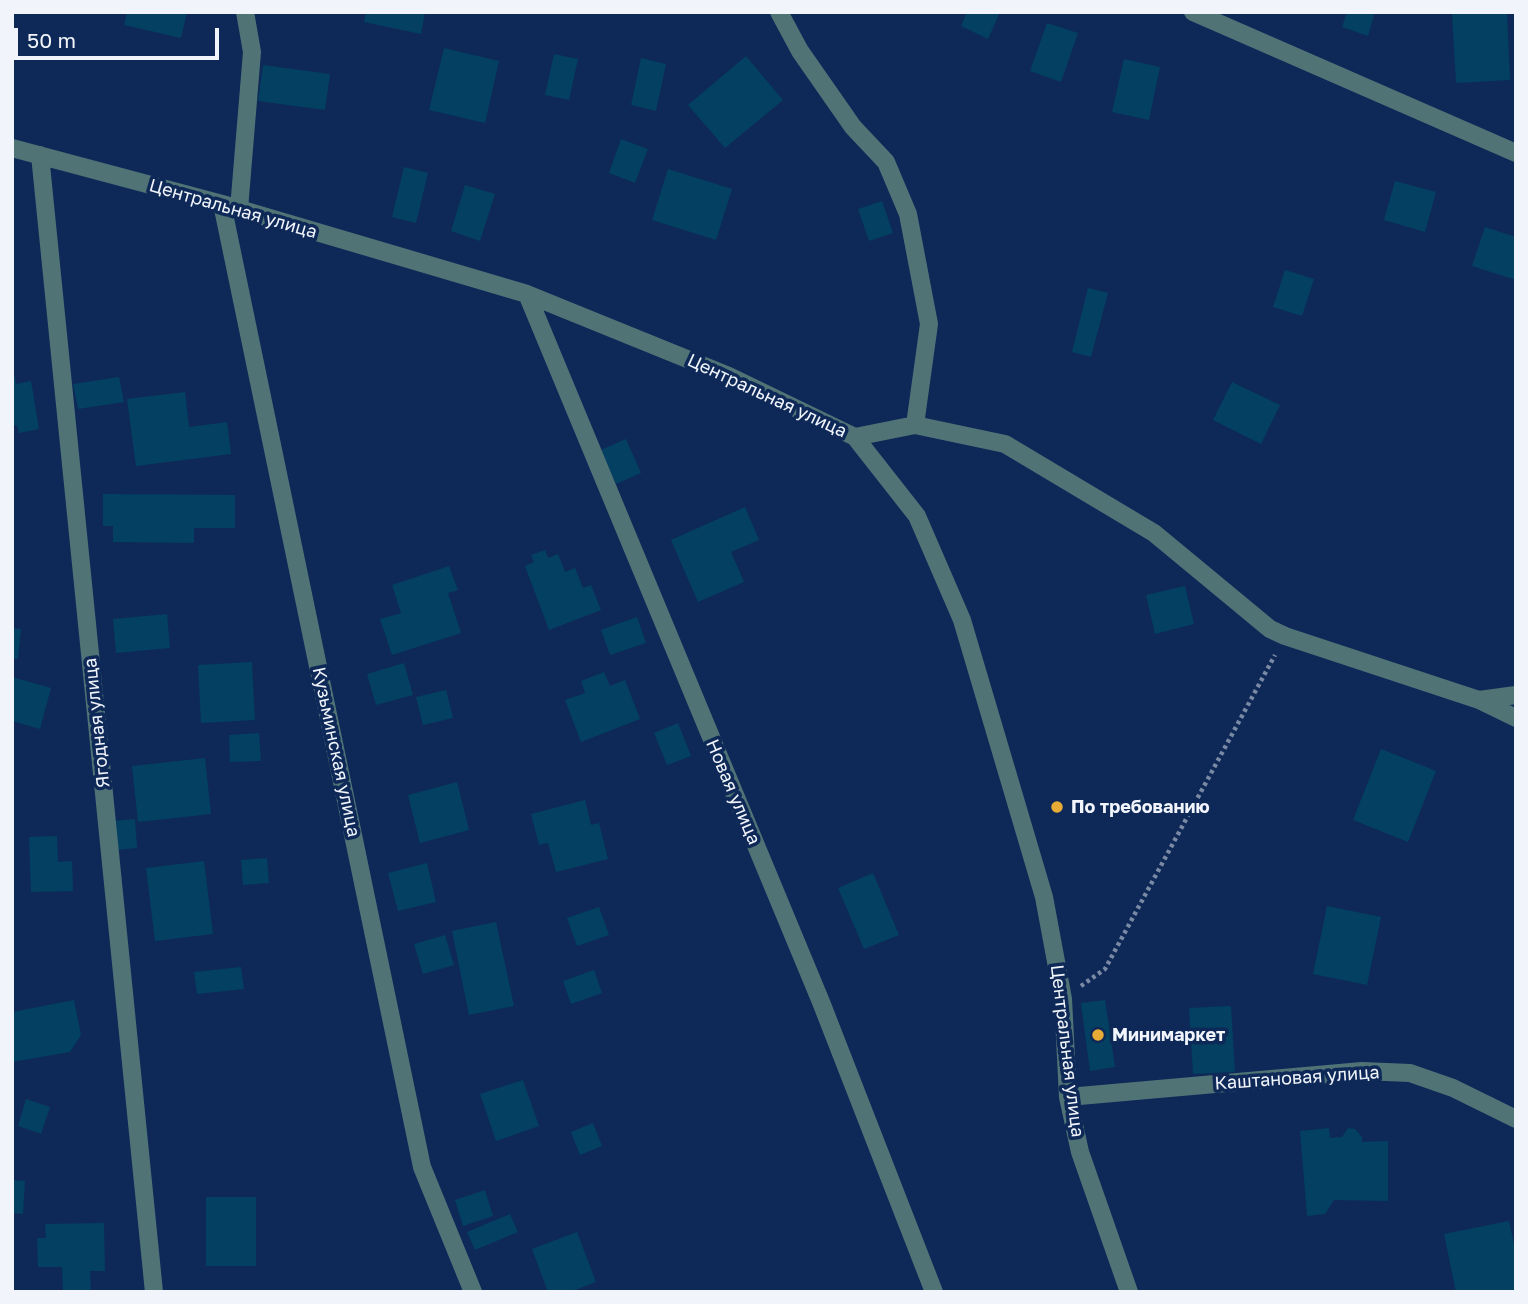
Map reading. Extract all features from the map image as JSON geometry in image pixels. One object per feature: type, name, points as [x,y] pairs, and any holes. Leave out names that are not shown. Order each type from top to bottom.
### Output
[{"type":"street","name":"Кузьминская улица","points":[[245,12],[252,52],[230,207],[422,1167],[473,1292]]},
{"type":"street","points":[[779,12],[800,51],[853,127],[886,162],[908,214],[929,324],[915,425]]},
{"type":"street","points":[[1193,12],[1516,153]]},
{"type":"street","name":"Центральная улица","points":[[12,148],[230,207],[527,294],[729,376],[855,437],[917,516],[962,620],[1044,897],[1063,999],[1068,1097],[1080,1152],[1129,1292]]},
{"type":"street","name":"Ягодная улица","points":[[40,155],[154,1292]]},
{"type":"street","name":"Новая улица","points":[[527,294],[821,1002],[934,1292]]},
{"type":"street","points":[[855,437],[915,425],[1005,444],[1154,533],[1269,629],[1479,701],[1516,718]]},
{"type":"street","points":[[1479,701],[1516,695]]},
{"type":"street","name":"Каштановая улица","points":[[1068,1097],[1362,1071],[1410,1073],[1453,1088],[1516,1119]]},
{"type":"path","points":[[1063,999],[1105,969],[1285,636]]},
{"type":"building","points":[[127,12],[187,12],[181,38],[124,25]]},
{"type":"building","points":[[366,12],[425,12],[421,34],[364,22]]},
{"type":"building","points":[[967,12],[1000,12],[988,39],[961,26]]},
{"type":"building","points":[[1347,12],[1375,12],[1368,36],[1342,27]]},
{"type":"building","points":[[1507,12],[1510,80],[1456,83],[1452,14]]},
{"type":"building","points":[[1047,23],[1078,33],[1061,82],[1030,71]]},
{"type":"building","points":[[444,48],[499,61],[485,123],[429,110]]},
{"type":"building","points":[[554,54],[578,59],[569,100],[545,95]]},
{"type":"building","points":[[746,56],[783,100],[725,148],[688,105]]},
{"type":"building","points":[[641,58],[666,64],[656,111],[631,105]]},
{"type":"building","points":[[1124,59],[1160,67],[1149,120],[1112,112]]},
{"type":"building","points":[[263,65],[330,74],[325,110],[258,101]]},
{"type":"building","points":[[621,139],[648,149],[635,183],[609,173]]},
{"type":"building","points":[[404,167],[428,173],[416,223],[392,217]]},
{"type":"building","points":[[668,169],[732,189],[716,240],[652,220]]},
{"type":"building","points":[[1395,181],[1436,192],[1425,232],[1384,220]]},
{"type":"building","points":[[465,185],[495,194],[480,241],[451,231]]},
{"type":"building","points":[[882,201],[893,233],[869,241],[858,209]]},
{"type":"building","points":[[1485,227],[1516,237],[1516,280],[1472,266]]},
{"type":"building","points":[[1285,270],[1314,279],[1302,316],[1273,307]]},
{"type":"building","points":[[1088,288],[1108,293],[1091,357],[1072,352]]},
{"type":"building","points":[[12,372],[16,384],[31,381],[39,429],[19,433],[17,425],[12,426]]},
{"type":"building","points":[[119,377],[124,402],[78,409],[73,384]]},
{"type":"building","points":[[1232,382],[1280,405],[1261,444],[1213,420]]},
{"type":"building","points":[[185,392],[189,427],[227,422],[231,454],[136,466],[127,399]]},
{"type":"building","points":[[626,439],[641,473],[616,484],[601,450]]},
{"type":"building","points":[[103,494],[235,495],[235,528],[194,528],[194,543],[113,542],[113,526],[103,526]]},
{"type":"building","points":[[745,507],[759,540],[731,552],[744,582],[698,602],[671,540]]},
{"type":"building","points":[[545,550],[548,558],[558,554],[565,572],[575,568],[583,588],[591,585],[601,610],[549,630],[525,566],[534,562],[531,555]]},
{"type":"building","points":[[449,566],[458,590],[448,593],[461,633],[392,655],[380,619],[401,613],[392,585]]},
{"type":"building","points":[[1185,586],[1194,624],[1155,634],[1146,595]]},
{"type":"building","points":[[167,614],[170,648],[116,653],[113,619]]},
{"type":"building","points":[[637,617],[646,643],[610,655],[601,630]]},
{"type":"building","points":[[12,628],[21,629],[18,659],[12,659]]},
{"type":"building","points":[[252,662],[255,720],[201,723],[198,665]]},
{"type":"building","points":[[404,663],[413,695],[376,705],[367,674]]},
{"type":"building","points":[[604,672],[610,686],[625,680],[640,719],[581,742],[565,700],[585,693],[581,681]]},
{"type":"building","points":[[12,677],[51,688],[40,729],[12,721]]},
{"type":"building","points":[[446,690],[453,718],[423,725],[416,697]]},
{"type":"building","points":[[678,723],[691,756],[667,765],[654,733]]},
{"type":"building","points":[[259,733],[261,761],[230,762],[229,735]]},
{"type":"building","points":[[1381,749],[1436,771],[1408,842],[1353,820]]},
{"type":"building","points":[[205,758],[211,814],[138,822],[132,766]]},
{"type":"building","points":[[457,782],[469,830],[420,843],[408,795]]},
{"type":"building","points":[[585,800],[591,825],[599,823],[608,859],[556,872],[548,843],[539,845],[531,814]]},
{"type":"building","points":[[135,819],[137,848],[115,850],[112,821]]},
{"type":"building","points":[[57,836],[58,862],[72,861],[73,891],[31,892],[29,837]]},
{"type":"building","points":[[267,858],[269,883],[243,885],[241,860]]},
{"type":"building","points":[[204,861],[213,934],[155,941],[146,868]]},
{"type":"building","points":[[427,863],[436,902],[398,911],[388,873]]},
{"type":"building","points":[[873,873],[899,935],[864,949],[838,888]]},
{"type":"building","points":[[1327,906],[1381,917],[1367,985],[1313,974]]},
{"type":"building","points":[[599,907],[609,935],[577,946],[567,918]]},
{"type":"building","points":[[496,922],[514,1006],[469,1015],[452,931]]},
{"type":"building","points":[[445,935],[454,965],[423,974],[414,944]]},
{"type":"building","points":[[241,967],[244,989],[197,994],[194,972]]},
{"type":"building","points":[[594,970],[602,993],[571,1004],[563,981]]},
{"type":"building","points":[[74,1000],[81,1035],[70,1052],[12,1062],[12,1012]]},
{"type":"building","name":"Минимаркет","points":[[1105,1000],[1115,1067],[1090,1071],[1081,1003]]},
{"type":"building","points":[[1231,1006],[1235,1072],[1193,1074],[1189,1008]]},
{"type":"building","points":[[523,1080],[539,1126],[496,1141],[480,1094]]},
{"type":"building","points":[[26,1099],[50,1107],[41,1134],[18,1126]]},
{"type":"building","points":[[593,1123],[602,1146],[580,1155],[571,1132]]},
{"type":"building","points":[[1329,1128],[1330,1138],[1342,1137],[1348,1128],[1355,1129],[1362,1137],[1362,1142],[1388,1141],[1388,1201],[1334,1200],[1325,1214],[1307,1216],[1300,1131]]},
{"type":"building","points":[[12,1180],[25,1181],[23,1214],[12,1213]]},
{"type":"building","points":[[485,1190],[493,1216],[463,1226],[455,1200]]},
{"type":"building","points":[[206,1197],[256,1197],[256,1266],[206,1266]]},
{"type":"building","points":[[510,1214],[518,1232],[475,1250],[467,1232]]},
{"type":"building","points":[[1509,1221],[1516,1253],[1516,1292],[1456,1292],[1444,1234]]},
{"type":"building","points":[[104,1223],[105,1271],[90,1271],[91,1292],[63,1292],[62,1267],[38,1267],[37,1238],[46,1238],[45,1224]]},
{"type":"building","points":[[577,1232],[596,1282],[570,1292],[548,1292],[532,1249]]},
{"type":"place","name":"По требованию","points":[[1057,807]]},
{"type":"place","name":"Минимаркет","points":[[1098,1035]]}]
